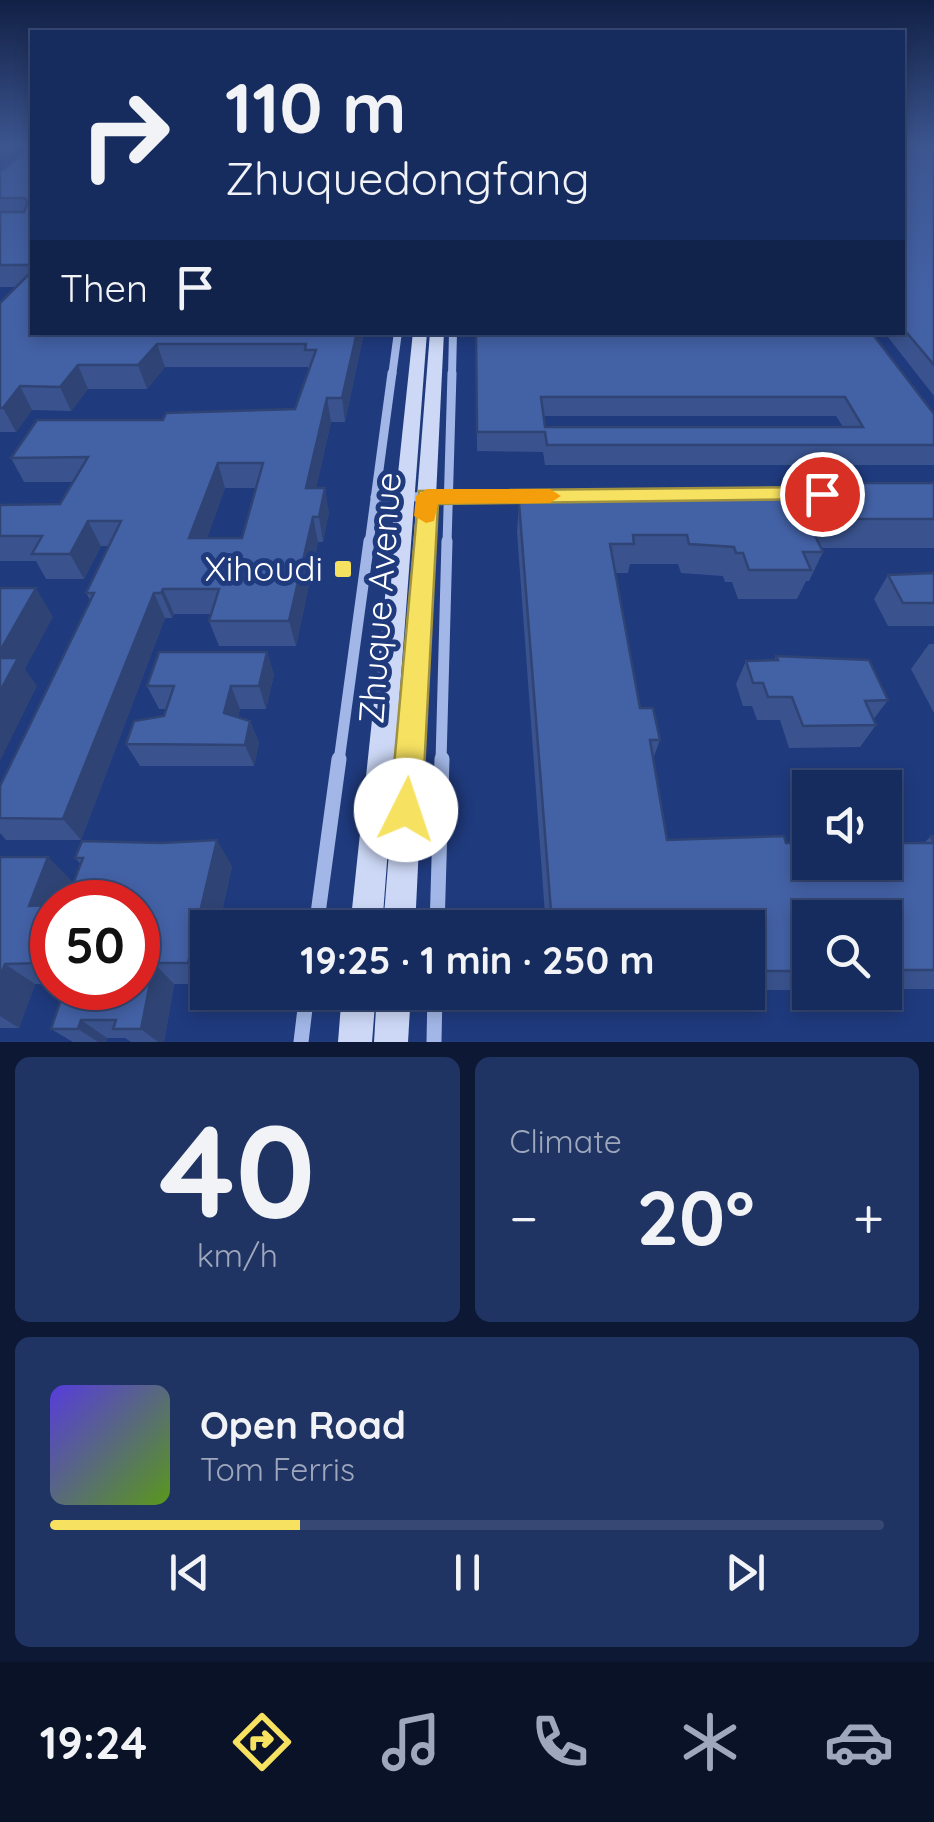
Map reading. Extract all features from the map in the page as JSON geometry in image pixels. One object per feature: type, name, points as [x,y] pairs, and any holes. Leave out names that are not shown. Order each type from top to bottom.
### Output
[{"type":"main road","name":"Zhuque Avenue","points":[[369,910],[427,497],[420,335]]},
{"type":"main road","name":"Zhuque Avenue","points":[[399,910],[437,335]]},
{"type":"main road","points":[[355,1042],[358,1010]]},
{"type":"main road","points":[[391,1042],[393,1010]]},
{"type":"street","points":[[318,910],[398,335]]},
{"type":"street","points":[[437,910],[427,497],[454,335]]},
{"type":"street","points":[[375,497],[604,496]]},
{"type":"street","points":[[300,1042],[305,1010]]},
{"type":"street","points":[[434,1042],[435,1010]]},
{"type":"building","points":[[0,194],[30,194],[30,265],[0,265],[0,212],[24,212],[28,201],[0,198]]},
{"type":"building","points":[[905,194],[934,194],[934,365],[905,331]]},
{"type":"building","points":[[30,273],[30,335],[356,335],[342,398],[327,398],[306,488],[325,488],[319,517],[313,517],[289,621],[209,621],[219,589],[163,589],[154,593],[63,819],[0,818],[0,786],[94,593],[86,593],[121,521],[88,521],[70,554],[32,554],[42,536],[0,536],[0,505],[60,504],[88,457],[11,458],[37,420],[163,420],[166,413],[295,409],[316,350],[305,350],[306,344],[157,344],[138,365],[78,365],[60,387],[20,386],[0,408],[0,303]],"holes":[[[218,463],[263,463],[242,538],[189,538]]]},
{"type":"building","points":[[476,335],[873,335],[934,414],[934,445],[547,445],[545,432],[477,432]],"holes":[[[541,397],[845,397],[863,427],[545,427]]]},
{"type":"building","points":[[789,480],[812,480],[818,491],[858,491],[854,483],[934,483],[934,519],[807,519],[823,552],[803,552],[811,570],[749,570],[743,553],[736,553],[734,547],[689,544],[687,535],[633,535],[634,544],[610,544],[640,708],[653,708],[660,740],[650,740],[667,840],[784,836],[786,843],[792,843],[792,880],[902,880],[902,843],[934,843],[934,970],[902,970],[902,900],[792,900],[792,971],[765,971],[765,910],[551,910],[519,503],[573,501],[571,491],[794,491]]},
{"type":"building","points":[[934,573],[934,603],[903,603],[888,575]]},
{"type":"building","points":[[0,588],[36,588],[0,651]]},
{"type":"building","points":[[159,652],[267,652],[259,686],[231,686],[224,713],[250,721],[245,745],[126,744],[134,721],[164,716],[174,686],[147,686]]},
{"type":"building","points":[[776,656],[869,660],[888,700],[865,701],[876,725],[803,726],[792,697],[768,697],[763,683],[753,683],[746,661],[778,660]]},
{"type":"building","points":[[0,658],[18,658],[0,691]]},
{"type":"building","points":[[217,840],[200,910],[190,910],[188,963],[160,963],[160,880],[74,880],[83,858],[75,858],[82,841]]},
{"type":"building","points":[[0,857],[48,857],[39,880],[30,880],[30,963],[5,964],[0,977]]},
{"type":"building","points":[[57,1010],[145,1010],[141,1029],[113,1029],[116,1020],[81,1020],[78,1029],[51,1029]]},
{"type":"slow traffic","points":[[426,516],[427,496],[550,496]]},
{"type":"place","name":"Xihoudi","points":[[343,569]]},
{"type":"route","points":[[406,810],[427,496],[822,494]]}]
